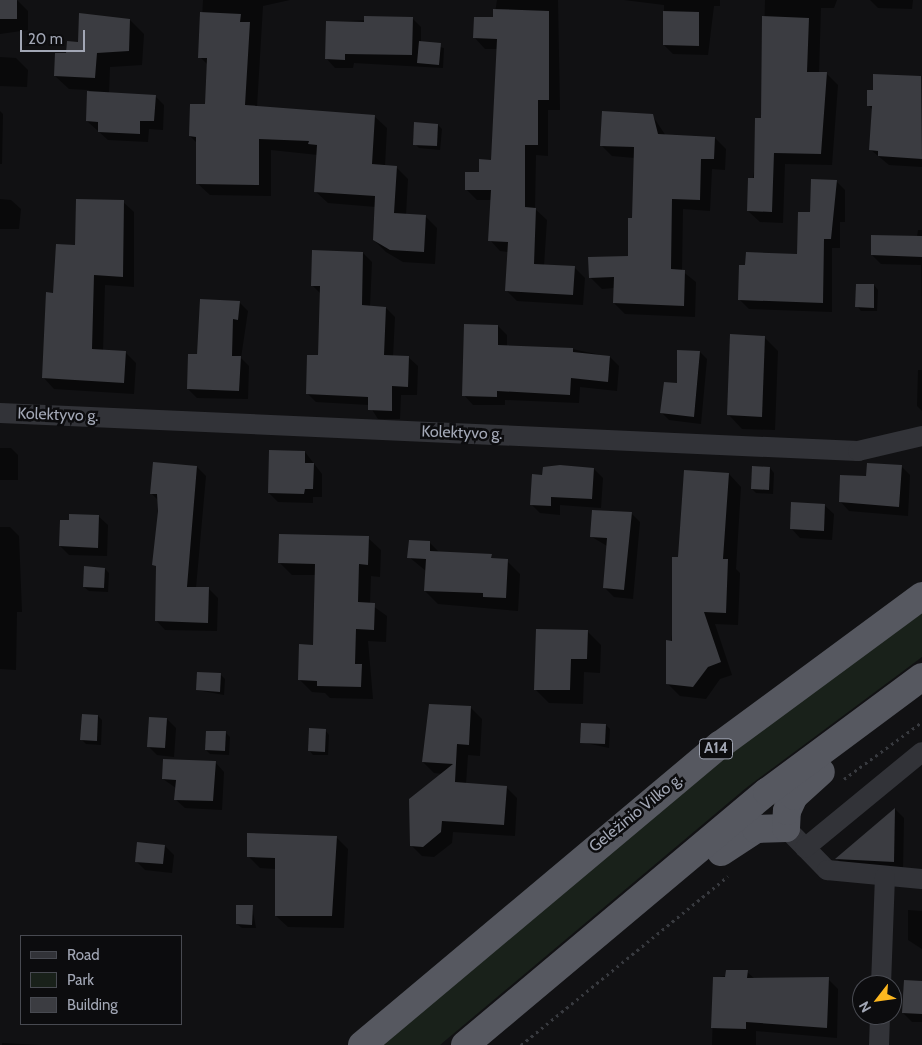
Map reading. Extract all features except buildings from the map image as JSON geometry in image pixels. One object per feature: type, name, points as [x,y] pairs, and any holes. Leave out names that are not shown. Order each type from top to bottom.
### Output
[{"type":"highway","name":"Geležinio Vilko g.","points":[[362,1045],[720,746],[922,596]]},
{"type":"highway","points":[[465,1045],[767,792],[922,677]]},
{"type":"highway","points":[[630,908],[683,883],[740,837],[764,827],[786,828],[787,811],[794,796],[862,741],[897,696]]},
{"type":"street","name":"Kolektyvo g.","points":[[0,413],[858,451],[922,436]]},
{"type":"street","points":[[805,848],[922,752]]},
{"type":"street","points":[[786,828],[827,870],[922,879]]},
{"type":"street","points":[[881,975],[885,877]]},
{"type":"street","points":[[879,1045],[880,1025]]},
{"type":"path","points":[[838,784],[922,722]]},
{"type":"path","points":[[521,1045],[733,871]]},
{"type":"green space","points":[[922,613],[922,657],[746,788],[440,1045],[382,1045],[737,748]]}]
